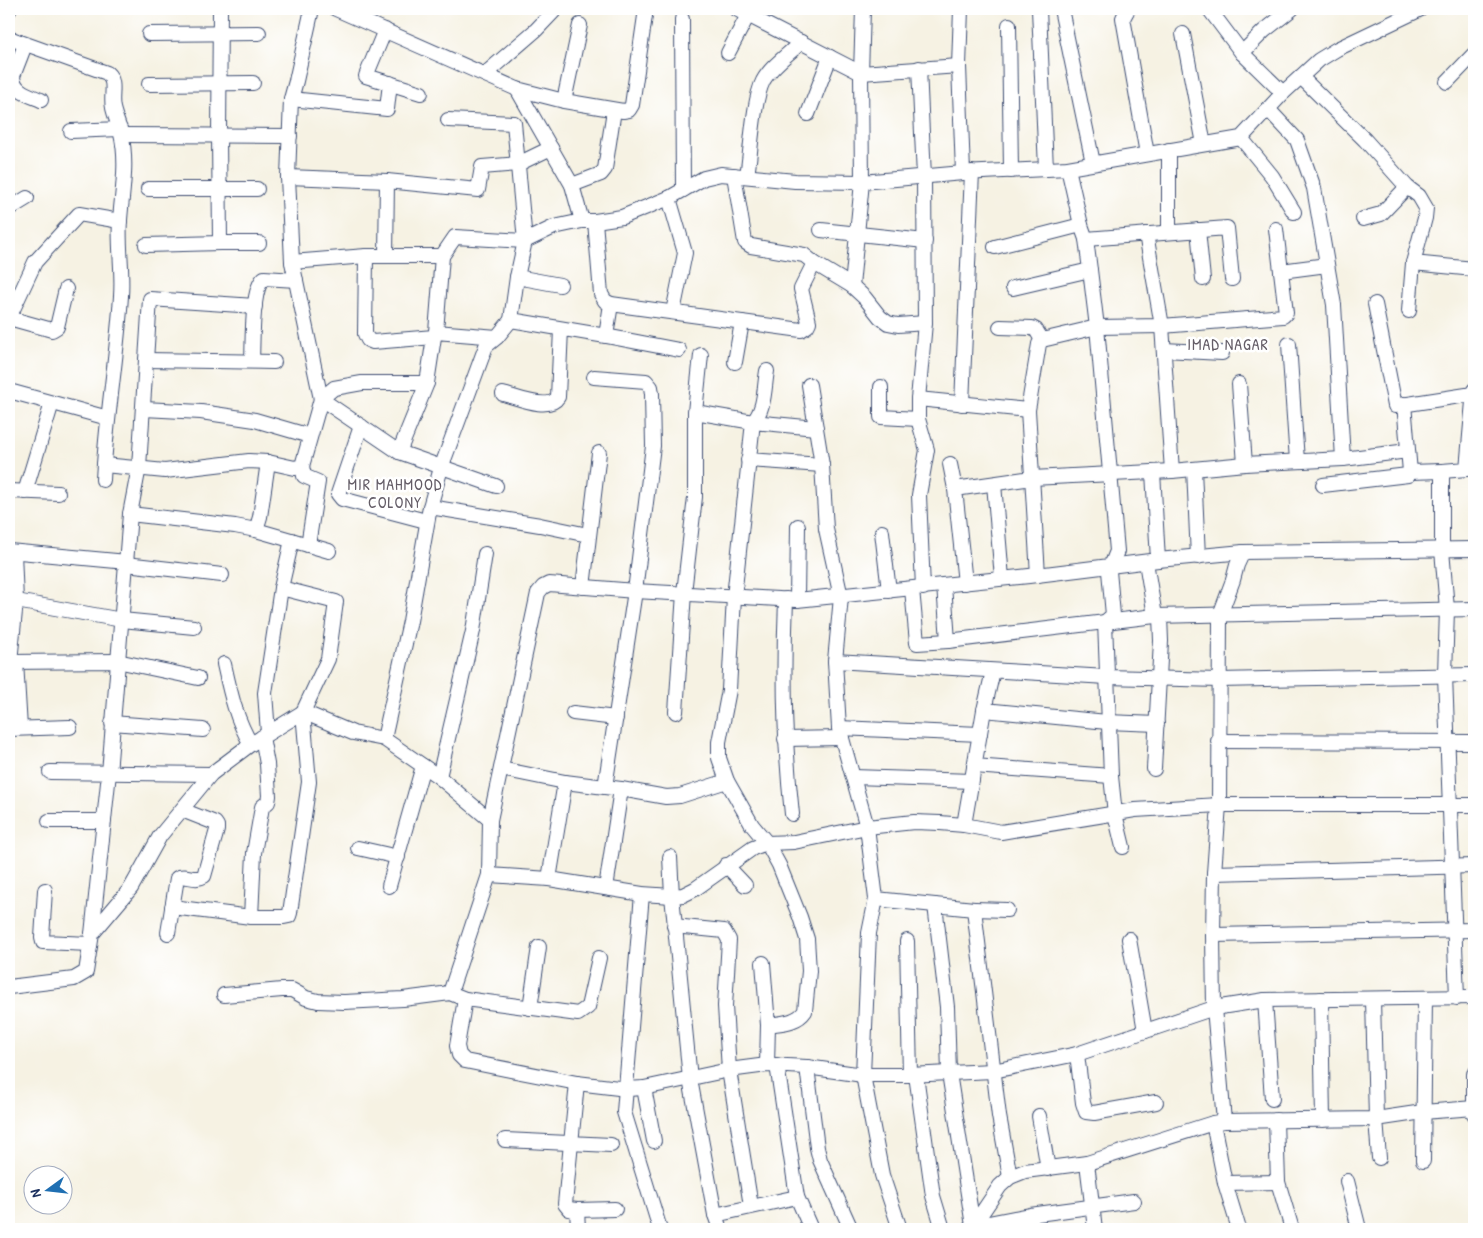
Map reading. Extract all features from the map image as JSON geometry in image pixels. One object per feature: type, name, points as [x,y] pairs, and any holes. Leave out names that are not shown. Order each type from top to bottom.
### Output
[{"type":"street","points":[[220,9],[218,135],[220,243]]},
{"type":"street","points":[[308,545],[318,482],[304,476],[302,466],[321,399],[292,262],[288,177],[290,98],[296,81],[312,9]]},
{"type":"street","points":[[336,9],[517,89],[564,101],[624,111],[629,110],[632,105],[646,9]]},
{"type":"street","points":[[485,74],[536,30],[556,9]]},
{"type":"street","points":[[852,286],[862,182],[861,73],[863,9]]},
{"type":"street","points":[[961,9],[959,66],[968,173],[962,404]]},
{"type":"street","points":[[1039,9],[1046,169]]},
{"type":"street","points":[[1061,9],[1093,163]]},
{"type":"street","points":[[1128,9],[1123,18],[1146,154]]},
{"type":"street","points":[[1209,9],[1242,53],[1283,94]]},
{"type":"street","points":[[1242,53],[1264,31],[1292,9]]},
{"type":"street","points":[[399,452],[427,383],[435,334],[442,256],[455,237],[525,241],[554,227],[622,217],[669,198],[704,178],[721,174],[795,181],[862,182],[1011,170],[1068,168],[1241,138],[1318,60],[1400,13],[1421,9]]},
{"type":"street","points":[[728,53],[742,12],[861,73],[959,66]]},
{"type":"street","points":[[682,19],[683,190]]},
{"type":"street","points":[[564,101],[580,25]]},
{"type":"street","points":[[1009,25],[1011,170]]},
{"type":"street","points":[[385,30],[366,76],[421,93]]},
{"type":"street","points":[[149,34],[259,33]]},
{"type":"street","points":[[1183,34],[1204,144]]},
{"type":"street","points":[[9,38],[111,76],[112,107],[121,132],[123,193],[120,221],[122,294],[108,418],[104,480]]},
{"type":"street","points":[[801,42],[771,70],[758,93],[741,175],[745,242],[751,246],[799,253],[852,286],[865,298],[880,317],[888,323],[898,325],[925,323]]},
{"type":"street","points":[[25,45],[13,76],[13,81],[15,87],[41,100]]},
{"type":"street","points":[[1447,82],[1474,54]]},
{"type":"street","points":[[808,114],[830,57]]},
{"type":"street","points":[[919,68],[924,177],[925,323],[918,419],[927,450],[919,495],[917,643],[1158,616],[1474,609]]},
{"type":"street","points":[[1301,77],[1365,140],[1407,187],[1420,196],[1426,208],[1413,263],[1409,311]]},
{"type":"street","points":[[149,84],[252,83]]},
{"type":"street","points":[[290,98],[386,109],[390,83]]},
{"type":"street","points":[[517,89],[572,185],[588,221],[601,294],[611,304],[801,330],[809,322],[801,289],[814,263]]},
{"type":"street","points":[[1268,109],[1297,140],[1314,188],[1334,305],[1343,459]]},
{"type":"street","points":[[572,185],[601,174],[606,169],[614,110]]},
{"type":"street","points":[[384,739],[410,621],[426,521],[440,468],[486,346],[497,337],[511,320],[517,277],[525,241],[514,123],[448,120]]},
{"type":"street","points":[[71,131],[290,136]]},
{"type":"street","points":[[1241,138],[1272,176],[1294,212]]},
{"type":"street","points":[[288,177],[387,181],[478,190],[482,167],[518,164],[551,148]]},
{"type":"street","points":[[1169,150],[1169,232]]},
{"type":"street","points":[[1068,168],[1086,239],[1090,270],[1097,327],[1117,551],[1109,571],[1113,616],[1104,622]]},
{"type":"street","points":[[386,256],[387,181]]},
{"type":"street","points":[[1363,219],[1381,214],[1407,187]]},
{"type":"street","points":[[148,189],[257,189]]},
{"type":"street","points":[[9,209],[27,198]]},
{"type":"street","points":[[669,198],[685,253],[673,312]]},
{"type":"street","points":[[66,289],[57,327],[52,330],[9,318],[35,262],[79,214],[120,221]]},
{"type":"street","points":[[996,247],[1081,225]]},
{"type":"street","points":[[1086,239],[1227,228],[1232,279]]},
{"type":"street","points":[[1038,575],[1028,410],[1039,344],[1042,340],[1097,327],[1162,326],[1283,316],[1286,312],[1276,229]]},
{"type":"street","points":[[821,230],[925,241]]},
{"type":"street","points":[[1198,230],[1203,279]]},
{"type":"street","points":[[1146,234],[1162,326],[1172,471]]},
{"type":"street","points":[[146,245],[259,243]]},
{"type":"street","points":[[292,262],[366,256],[442,256]]},
{"type":"street","points":[[366,256],[365,334],[368,340],[373,342],[435,334],[497,337]]},
{"type":"street","points":[[1413,263],[1474,269]]},
{"type":"street","points":[[1281,271],[1327,265]]},
{"type":"street","points":[[1013,288],[1090,270]]},
{"type":"street","points":[[517,277],[560,285]]},
{"type":"street","points":[[252,361],[258,285],[264,278],[296,280]]},
{"type":"street","points":[[9,987],[74,979],[86,972],[109,773],[130,514],[139,467],[150,299],[255,306]]},
{"type":"street","points":[[606,336],[611,304]]},
{"type":"street","points":[[1323,485],[1408,475],[1410,472],[1466,469],[1474,392],[1396,406],[1375,304]]},
{"type":"street","points":[[511,320],[679,350]]},
{"type":"street","points":[[735,362],[742,322]]},
{"type":"street","points":[[1000,327],[1032,328],[1036,330],[1042,340]]},
{"type":"street","points":[[503,394],[546,405],[556,402],[561,364],[561,329]]},
{"type":"street","points":[[1289,344],[1297,461]]},
{"type":"street","points":[[1164,350],[1222,353]]},
{"type":"street","points":[[676,712],[684,593],[696,497],[695,412],[701,355]]},
{"type":"street","points":[[146,360],[274,362]]},
{"type":"street","points":[[767,371],[759,415],[753,422],[748,460],[734,597],[729,690],[719,742],[719,758],[727,782],[752,825],[780,865],[800,917],[806,939],[809,971],[805,1011],[794,1020],[768,1025]]},
{"type":"street","points":[[594,377],[646,382],[651,387],[652,394],[653,446],[635,591],[605,787]]},
{"type":"street","points":[[321,399],[334,388],[362,383],[427,383]]},
{"type":"street","points":[[1239,384],[1245,464]]},
{"type":"street","points":[[809,385],[822,465],[826,529],[841,597],[835,661],[841,733],[867,827],[876,899],[869,933],[863,1075],[882,1175],[900,1229]]},
{"type":"street","points":[[881,388],[881,417],[918,419]]},
{"type":"street","points":[[9,391],[108,418]]},
{"type":"street","points":[[321,399],[399,452],[440,468],[496,486]]},
{"type":"street","points":[[918,399],[1028,410]]},
{"type":"street","points":[[25,492],[52,404]]},
{"type":"street","points":[[1404,404],[1410,472]]},
{"type":"street","points":[[144,409],[201,412],[255,420],[310,436]]},
{"type":"street","points":[[695,412],[753,422],[816,428]]},
{"type":"street","points":[[361,426],[338,494],[342,499],[426,521]]},
{"type":"street","points":[[583,587],[599,452]]},
{"type":"street","points":[[955,489],[1032,478],[1172,471],[1245,464],[1343,459],[1408,452]]},
{"type":"street","points":[[748,460],[822,465]]},
{"type":"street","points":[[104,465],[166,471],[249,461],[268,462],[295,468],[302,466]]},
{"type":"street","points":[[256,530],[260,517],[268,462]]},
{"type":"street","points":[[950,464],[955,489],[965,583]]},
{"type":"street","points":[[1194,469],[1198,557]]},
{"type":"street","points":[[1442,471],[1442,550],[1447,609],[1444,675],[1457,998]]},
{"type":"street","points":[[1153,472],[1152,561],[1158,616],[1159,678],[1154,769]]},
{"type":"street","points":[[994,484],[1002,578]]},
{"type":"street","points":[[9,491],[58,493]]},
{"type":"street","points":[[430,507],[588,535]]},
{"type":"street","points":[[130,514],[235,526],[256,530],[328,551]]},
{"type":"street","points":[[792,814],[785,739],[783,662],[792,600],[798,526]]},
{"type":"street","points":[[882,532],[889,592]]},
{"type":"street","points":[[251,917],[254,853],[262,807],[268,802],[269,796],[267,764],[260,738],[264,693],[281,588],[292,540]]},
{"type":"street","points":[[450,992],[489,874],[490,820],[538,593],[549,584],[792,600],[889,592],[1243,552],[1474,549]]},
{"type":"street","points":[[70,727],[14,728],[12,662],[16,601],[11,551],[222,575]]},
{"type":"street","points":[[1239,1229],[1225,1183],[1219,1122],[1213,935],[1214,873],[1219,805],[1220,615],[1243,552]]},
{"type":"street","points":[[439,777],[473,631],[485,554]]},
{"type":"street","points":[[944,585],[948,641]]},
{"type":"street","points":[[45,890],[43,942],[91,939],[131,888],[160,836],[211,774],[260,738],[302,712],[328,660],[336,602],[281,588]]},
{"type":"street","points":[[16,601],[122,620],[194,628]]},
{"type":"street","points":[[1104,622],[1107,722],[1111,776],[1115,814],[1123,847]]},
{"type":"street","points":[[835,661],[1107,677],[1219,680],[1474,675]]},
{"type":"street","points":[[12,662],[117,662],[198,678]]},
{"type":"street","points":[[224,664],[243,732],[260,738]]},
{"type":"street","points":[[964,825],[984,710],[993,671]]},
{"type":"street","points":[[984,710],[1107,722],[1156,724]]},
{"type":"street","points":[[302,712],[353,733],[384,739],[439,777],[490,820]]},
{"type":"street","points":[[172,908],[251,917],[289,916],[309,782],[302,712]]},
{"type":"street","points":[[573,712],[616,718]]},
{"type":"street","points":[[112,723],[204,730]]},
{"type":"street","points":[[785,739],[841,733],[980,734]]},
{"type":"street","points":[[1218,741],[1474,742]]},
{"type":"street","points":[[389,886],[423,766]]},
{"type":"street","points":[[974,766],[1111,776]]},
{"type":"street","points":[[501,769],[565,782],[621,788],[656,796],[680,796],[727,782]]},
{"type":"street","points":[[50,772],[211,774]]},
{"type":"street","points":[[854,777],[972,781]]},
{"type":"street","points":[[549,878],[565,782]]},
{"type":"street","points":[[606,888],[621,788]]},
{"type":"street","points":[[489,874],[549,878],[642,894],[672,896],[695,889],[752,848],[767,844],[794,842],[867,827],[914,822],[964,825],[1001,832],[1135,810],[1219,805],[1474,805]]},
{"type":"street","points":[[168,934],[177,878],[184,876],[196,879],[204,876],[217,830],[215,823],[182,810]]},
{"type":"street","points":[[49,821],[104,821]]},
{"type":"street","points":[[358,848],[398,857]]},
{"type":"street","points":[[670,857],[674,926],[690,1079],[715,1215],[720,1229]]},
{"type":"street","points":[[726,865],[745,885]]},
{"type":"street","points":[[1214,873],[1474,866]]},
{"type":"street","points":[[642,894],[624,1112],[660,1229]]},
{"type":"street","points":[[876,899],[974,909],[1007,910]]},
{"type":"street","points":[[935,905],[947,1007],[948,1073],[971,1228]]},
{"type":"street","points":[[974,909],[998,1116],[1010,1177]]},
{"type":"street","points":[[674,926],[724,931],[729,940],[724,1006],[729,1070],[751,1206]]},
{"type":"street","points":[[1213,935],[1474,930]]},
{"type":"street","points":[[1129,939],[1145,1031]]},
{"type":"street","points":[[908,941],[913,1075],[933,1196],[943,1229]]},
{"type":"street","points":[[530,1008],[539,946]]},
{"type":"street","points":[[224,995],[292,990],[306,998],[318,1001],[344,1002],[403,999],[450,992],[465,999],[578,1014],[588,1007],[599,958]]},
{"type":"street","points":[[764,963],[772,1065],[797,1197],[811,1229]]},
{"type":"street","points":[[465,999],[457,1046],[459,1055],[465,1061],[576,1083],[627,1090],[729,1070],[772,1065],[807,1067],[863,1075],[913,1075],[993,1071],[1077,1054],[1214,1008],[1265,1000],[1474,997]]},
{"type":"street","points":[[1423,1161],[1425,998]]},
{"type":"street","points":[[1321,999],[1323,1120]]},
{"type":"street","points":[[1373,999],[1376,1120],[1379,1158]]},
{"type":"street","points":[[1265,1000],[1272,1100]]},
{"type":"street","points":[[1077,1054],[1083,1103],[1086,1112],[1094,1113],[1156,1102]]},
{"type":"street","points":[[807,1067],[820,1160],[851,1229]]},
{"type":"street","points":[[1474,1074],[1474,1114]]},
{"type":"street","points":[[576,1083],[565,1204],[569,1209],[576,1210],[615,1208]]},
{"type":"street","points":[[644,1088],[654,1141]]},
{"type":"street","points":[[971,1228],[1000,1186],[1010,1177],[1025,1171],[1087,1163],[1219,1122],[1376,1120],[1423,1112],[1474,1108]]},
{"type":"street","points":[[1039,1116],[1048,1169]]},
{"type":"street","points":[[1276,1120],[1278,1182],[1292,1229]]},
{"type":"street","points":[[505,1140],[611,1145]]},
{"type":"street","points":[[1087,1163],[1095,1229]]},
{"type":"street","points":[[1347,1181],[1359,1229]]},
{"type":"street","points":[[1225,1183],[1278,1182]]},
{"type":"street","points":[[715,1215],[797,1197]]},
{"type":"street","points":[[971,1228],[1031,1222],[1092,1207],[1134,1201]]},
{"type":"street","points":[[576,1210],[578,1229]]},
{"type":"district","name":"IMAD NAGAR","points":[[1228,344]]},
{"type":"district","name":"MIR MAHMOOD COLONY","points":[[395,493]]}]
